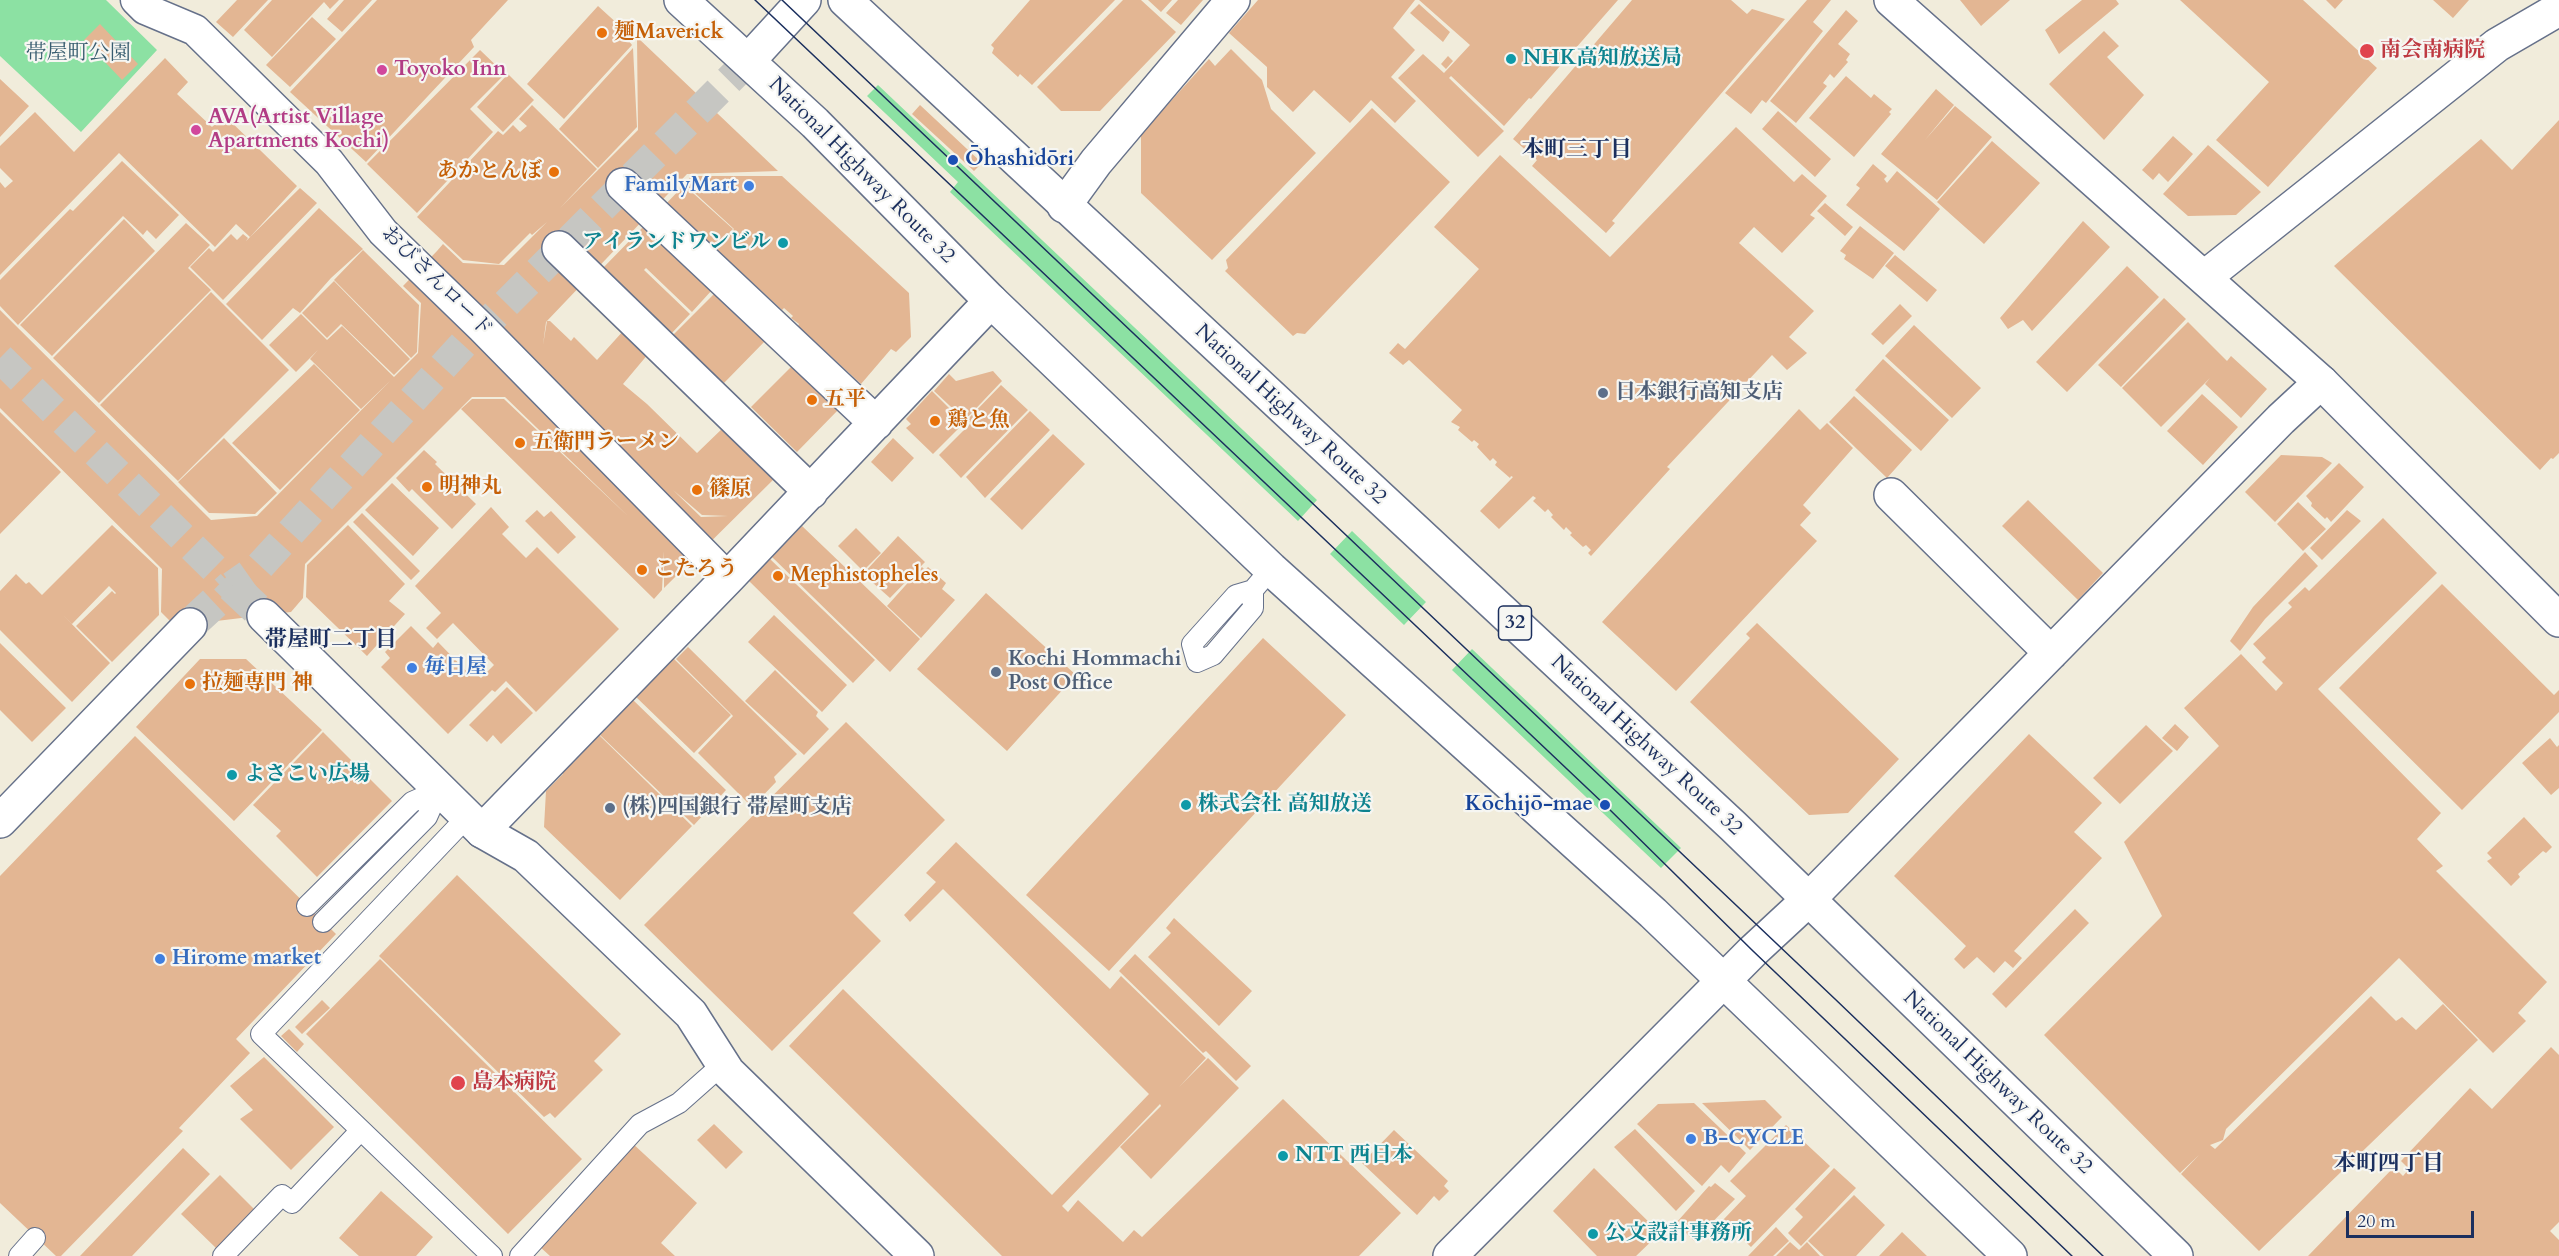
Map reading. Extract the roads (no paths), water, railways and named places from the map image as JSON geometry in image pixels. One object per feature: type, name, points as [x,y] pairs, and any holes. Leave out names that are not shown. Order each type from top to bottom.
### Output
[{"type":"main road","name":"National Highway Route 32","points":[[681,0],[815,123],[1262,579],[1653,913],[2010,1256]]},
{"type":"main road","points":[[748,61],[804,0]]},
{"type":"main road","name":"National Highway Route 32","points":[[845,0],[1733,826],[2176,1256]]},
{"type":"main road","points":[[1064,206],[1096,162],[1233,0]]},
{"type":"main road","points":[[1891,0],[2321,382],[2559,620]]},
{"type":"main road","points":[[2205,277],[2497,45],[2559,9]]},
{"type":"main road","points":[[623,185],[876,423]]},
{"type":"main road","points":[[559,249],[811,492]]},
{"type":"main road","points":[[475,824],[728,578],[992,301]]},
{"type":"main road","points":[[1450,1256],[1808,900],[2280,419],[2321,382]]},
{"type":"main road","points":[[1891,495],[2051,653]]},
{"type":"main road","points":[[264,616],[475,824],[526,856],[691,1014],[728,1071],[917,1256]]},
{"type":"main road","points":[[0,821],[190,625]]},
{"type":"street","name":"おびさんロード","points":[[136,0],[145,9],[195,30],[329,162],[383,232],[482,328],[728,578]]},
{"type":"lane","points":[[308,906],[412,802],[439,790]]},
{"type":"lane","points":[[323,922],[426,817],[439,790]]},
{"type":"lane","points":[[475,824],[261,1034],[492,1256]]},
{"type":"lane","points":[[520,1256],[640,1124],[679,1103],[723,1064]]},
{"type":"lane","points":[[223,1256],[282,1195],[292,1203],[361,1130]]},
{"type":"lane","points":[[20,1256],[35,1238]]},
{"type":"tunnel","points":[[0,358],[232,586],[259,567],[471,336],[482,328],[748,61]]},
{"type":"tunnel","points":[[190,625],[232,586]]},
{"type":"tunnel","points":[[232,586],[264,616]]},
{"type":"tram line","points":[[755,0],[1605,805],[1753,951],[2072,1256]]},
{"type":"tram line","points":[[782,0],[2103,1256]]},
{"type":"place","name":"麺Maverick","points":[[602,33]]},
{"type":"place","name":"南会南病院","points":[[2367,51]]},
{"type":"place","name":"NHK高知放送局","points":[[1511,59]]},
{"type":"place","name":"Toyoko Inn","points":[[382,70]]},
{"type":"place","name":"AVA(Artist Village Apartments Kochi)","points":[[196,130]]},
{"type":"place","name":"Ōhashidōri","points":[[953,160]]},
{"type":"place","name":"あかとんぼ","points":[[554,172]]},
{"type":"place","name":"FamilyMart","points":[[749,186]]},
{"type":"place","name":"アイランドワンビル","points":[[783,243]]},
{"type":"place","name":"日本銀行高知支店","points":[[1603,393]]},
{"type":"place","name":"五平","points":[[812,400]]},
{"type":"place","name":"鶏と魚","points":[[935,421]]},
{"type":"place","name":"五衛門ラーメン","points":[[520,443]]},
{"type":"place","name":"明神丸","points":[[427,487]]},
{"type":"place","name":"篠原","points":[[697,490]]},
{"type":"place","name":"こたろう","points":[[642,570]]},
{"type":"place","name":"Mephistopheles","points":[[778,576]]},
{"type":"place","name":"毎日屋","points":[[412,668]]},
{"type":"place","name":"Kochi Hommachi Post Office","points":[[996,672]]},
{"type":"place","name":"拉麺専門 神","points":[[190,684]]},
{"type":"place","name":"よさこい広場","points":[[232,775]]},
{"type":"place","name":"株式会社 高知放送","points":[[1186,805]]},
{"type":"place","name":"Kōchijō-mae","points":[[1605,805]]},
{"type":"place","name":"(株)四国銀行 帯屋町支店","points":[[610,808]]},
{"type":"place","name":"Hirome market","points":[[160,959]]},
{"type":"place","name":"島本病院","points":[[458,1083]]},
{"type":"place","name":"B-CYCLE","points":[[1691,1139]]},
{"type":"place","name":"NTT 西日本","points":[[1283,1156]]},
{"type":"place","name":"公文設計事務所","points":[[1593,1234]]},
{"type":"district","name":"本町三丁目","points":[[1577,151]]},
{"type":"district","name":"帯屋町二丁目","points":[[331,641]]},
{"type":"district","name":"本町四丁目","points":[[2389,1165]]},
{"type":"park label","name":"帯屋町公園","points":[[78,54]]}]
